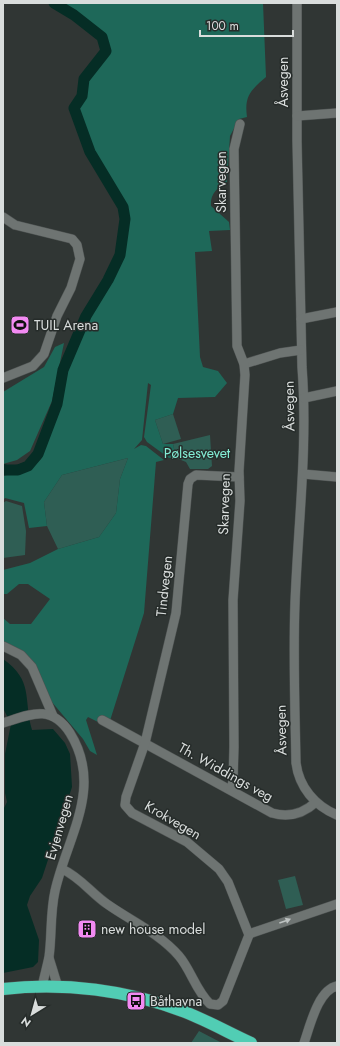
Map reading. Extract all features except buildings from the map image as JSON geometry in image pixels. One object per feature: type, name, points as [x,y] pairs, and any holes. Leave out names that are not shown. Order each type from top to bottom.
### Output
[{"type":"highway","points":[[3,989],[58,987],[114,992],[148,1000],[203,1020],[251,1043]]},
{"type":"street","name":"Åsvegen","points":[[297,3],[297,116],[301,350],[304,398],[303,474],[297,566],[294,651],[296,763],[304,786],[316,802]]},
{"type":"street","points":[[297,116],[337,113]]},
{"type":"street","name":"Skarvegen","points":[[231,790],[233,781],[234,739],[233,614],[240,502],[239,477],[245,379],[244,364],[237,346],[234,149],[240,124]]},
{"type":"street","points":[[3,217],[15,225],[72,239],[77,245],[80,259],[71,288],[57,316],[44,354],[33,366],[3,378]]},
{"type":"street","points":[[301,319],[337,312]]},
{"type":"street","points":[[244,364],[280,353],[301,350]]},
{"type":"street","points":[[304,398],[337,391]]},
{"type":"street","points":[[303,474],[337,477]]},
{"type":"street","name":"Tindvegen","points":[[145,743],[176,613],[188,484],[190,479],[196,475],[239,477]]},
{"type":"street","points":[[3,646],[21,655],[32,667],[53,716]]},
{"type":"street","points":[[6,722],[44,713],[53,716]]},
{"type":"street","name":"Evjenvegen","points":[[42,987],[49,958],[51,910],[55,889],[82,806],[84,778],[77,745],[65,727],[53,716]]},
{"type":"street","name":"Th. Widdings veg","points":[[102,720],[231,790],[260,808],[280,815],[295,814],[316,802]]},
{"type":"street","name":"Krokvegen","points":[[145,743],[127,793],[125,802],[126,808],[147,822],[187,842],[219,869],[228,882],[249,934]]},
{"type":"street","points":[[316,802],[337,815]]},
{"type":"street","points":[[62,869],[72,874],[107,904],[156,935],[172,948],[184,962],[202,995],[212,1005],[218,1005],[223,1001],[249,934],[337,904]]},
{"type":"street","name":"Evjenvegen","points":[[49,958],[58,987]]},
{"type":"street","points":[[304,1043],[322,997],[330,988],[337,986]]},
{"type":"green space","points":[[173,414],[181,439],[163,444],[155,420]]},
{"type":"green space","name":"Pølsesvevet","points":[[210,435],[212,466],[208,469],[190,469],[186,462],[176,458],[173,444]]},
{"type":"green space","points":[[128,458],[120,479],[116,513],[99,537],[58,549],[47,526],[44,502],[62,475]]},
{"type":"green space","points":[[6,501],[22,506],[26,531],[25,555],[3,558],[3,503]]},
{"type":"green space","points":[[295,876],[303,905],[286,909],[278,880]]},
{"type":"green space","points":[[199,1031],[222,1043],[191,1043]]},
{"type":"shaded area","points":[[55,3],[263,3],[266,77],[250,94],[246,110],[247,117],[239,119],[230,136],[227,182],[215,192],[211,202],[211,206],[229,222],[230,230],[209,231],[212,251],[195,252],[200,357],[203,367],[218,371],[227,383],[215,397],[178,398],[173,414],[155,420],[163,444],[173,444],[176,458],[169,458],[147,442],[144,437],[151,385],[148,383],[142,440],[134,449],[141,445],[146,446],[164,460],[156,462],[144,613],[108,727],[88,717],[86,720],[97,755],[90,751],[83,739],[51,701],[39,673],[3,642],[3,618],[10,624],[31,624],[50,599],[28,584],[19,584],[7,594],[3,594],[3,570],[30,563],[58,549],[99,537],[116,513],[120,479],[128,458],[62,475],[44,502],[47,526],[29,528],[24,503],[5,498],[3,500],[3,476],[30,469],[41,459],[61,404],[66,373],[78,342],[120,254],[125,219],[123,206],[90,151],[74,107],[82,95],[84,78],[106,50],[102,37],[74,14]]},
{"type":"shaded area","points":[[64,343],[52,401],[30,451],[17,460],[3,464],[3,392],[44,367],[55,347]]},
{"type":"shaded area","points":[[38,454],[19,472],[3,474],[3,464],[22,464]]},
{"type":"shaded area","points":[[3,659],[13,667],[23,683],[26,691],[29,719],[32,730],[53,729],[65,743],[70,754],[72,787],[42,878],[30,896],[27,905],[39,940],[38,962],[33,967],[3,973],[3,810],[7,802],[5,793],[5,754],[11,724],[3,708]]},
{"type":"waterway","points":[[3,470],[18,470],[28,466],[38,454],[57,404],[63,370],[86,316],[108,280],[120,255],[125,219],[123,207],[90,152],[74,108],[82,96],[84,79],[106,51],[102,37],[74,15],[54,3]]},
{"type":"place","name":"TUIL Arena","points":[[20,325]]},
{"type":"place","name":"new house model","points":[[87,929]]},
{"type":"place","name":"Båthavna","points":[[136,1001]]}]
